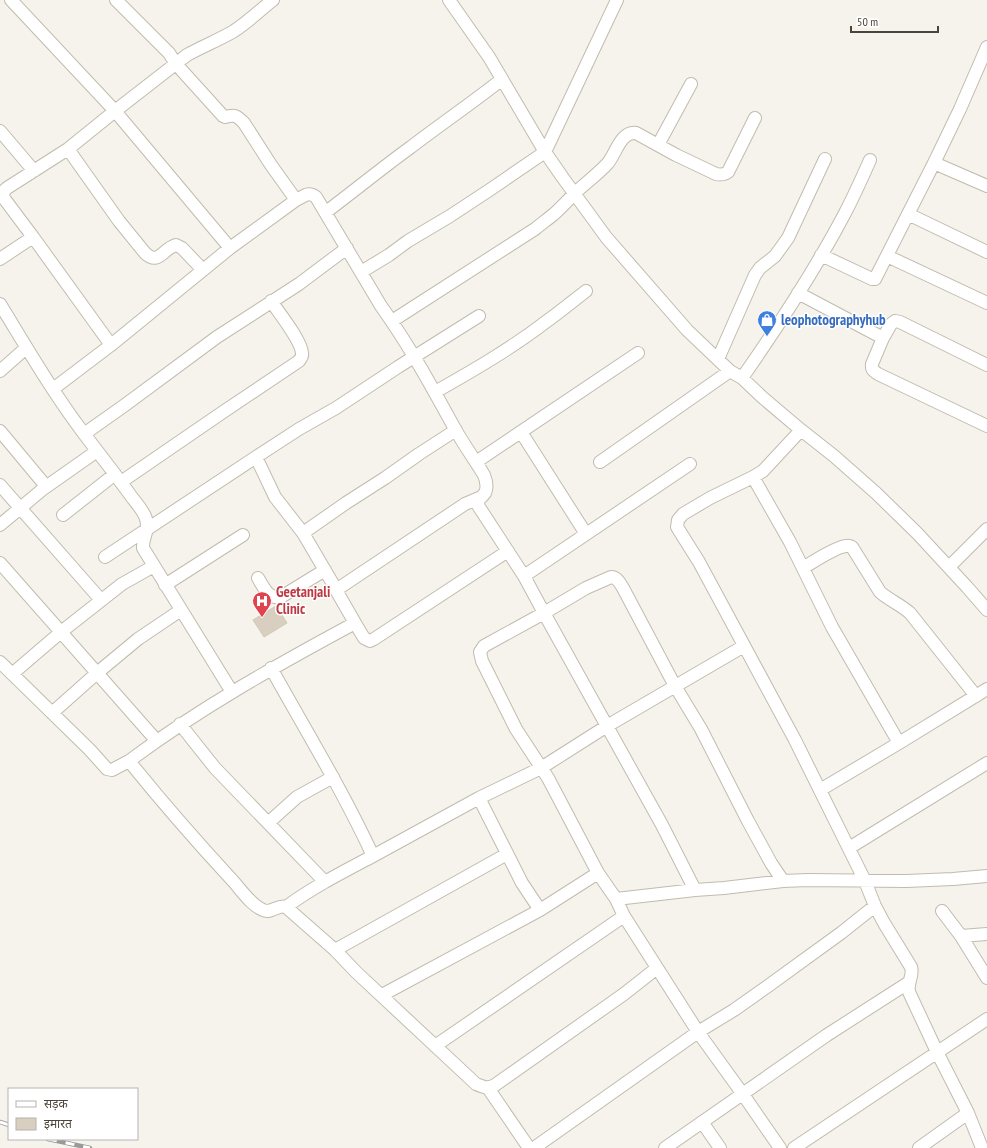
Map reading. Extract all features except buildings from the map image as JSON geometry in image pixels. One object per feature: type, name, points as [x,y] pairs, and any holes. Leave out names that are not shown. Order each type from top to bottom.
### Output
[{"type":"street","points":[[11,0],[115,111],[230,248]]},
{"type":"street","points":[[116,0],[155,39],[223,116],[235,115],[240,118],[296,200]]},
{"type":"street","points":[[111,345],[33,236],[3,197],[4,191],[68,149],[192,52],[236,30],[273,0]]},
{"type":"street","points":[[449,0],[489,57],[501,80],[545,152],[574,194],[606,237],[687,330],[730,371],[742,378],[762,397],[834,456],[876,493],[917,533],[987,610]]},
{"type":"street","points":[[361,272],[491,190],[545,152],[617,0]]},
{"type":"street","points":[[821,255],[872,279],[875,279],[934,163],[987,47]]},
{"type":"street","points":[[326,212],[360,187],[383,167],[501,80]]},
{"type":"street","points":[[658,146],[691,84]]},
{"type":"street","points":[[392,321],[535,229],[553,215],[606,165],[624,137],[631,132],[636,132],[658,146],[720,175],[728,172],[755,118]]},
{"type":"street","points":[[0,131],[34,171]]},
{"type":"street","points":[[68,149],[120,221],[149,257],[153,259],[176,245],[182,248],[203,270]]},
{"type":"street","points":[[718,359],[755,275],[760,268],[776,256],[788,238],[825,159]]},
{"type":"street","points":[[742,378],[771,337],[821,255],[845,213],[870,160]]},
{"type":"street","points":[[934,163],[987,186]]},
{"type":"street","points":[[53,389],[111,345],[230,248],[296,200],[308,194],[316,197],[435,392],[456,430],[484,475],[486,481],[485,493],[479,498],[465,504],[336,590]]},
{"type":"street","points":[[908,214],[987,252]]},
{"type":"street","points":[[0,259],[33,236]]},
{"type":"street","points":[[84,434],[217,337],[299,284],[347,248]]},
{"type":"street","points":[[887,256],[987,304]]},
{"type":"street","points":[[435,392],[477,369],[518,342],[586,291]]},
{"type":"street","points":[[798,293],[883,338]]},
{"type":"street","points":[[63,515],[299,361],[302,357],[302,352],[293,333],[271,302]]},
{"type":"street","points":[[0,304],[26,348],[53,389],[84,434],[146,516],[148,528],[143,548],[232,692]]},
{"type":"street","points":[[105,557],[299,429],[336,408],[479,316]]},
{"type":"street","points":[[987,366],[900,322],[895,321],[890,324],[871,368],[878,374],[987,426]]},
{"type":"street","points":[[0,371],[26,348]]},
{"type":"street","points":[[476,462],[638,353]]},
{"type":"street","points":[[600,462],[730,371]]},
{"type":"street","points":[[303,533],[456,430]]},
{"type":"street","points":[[801,430],[763,471],[710,498],[683,514],[678,520],[677,527],[699,562],[795,740],[865,881],[875,906],[911,967],[912,970],[908,983],[909,992],[968,1113],[982,1148]]},
{"type":"street","points":[[0,431],[45,485],[43,489]]},
{"type":"street","points":[[521,432],[586,534]]},
{"type":"street","points":[[0,525],[21,509],[43,489],[97,451]]},
{"type":"street","points":[[256,457],[275,497],[303,533],[364,638],[370,641],[508,551]]},
{"type":"street","points":[[524,576],[690,464]]},
{"type":"street","points":[[753,477],[790,542],[832,627],[899,743]]},
{"type":"street","points":[[0,485],[101,600]]},
{"type":"street","points":[[479,498],[479,507],[524,576],[662,825],[695,890]]},
{"type":"street","points":[[949,567],[987,529]]},
{"type":"street","points":[[165,585],[243,535]]},
{"type":"street","points":[[803,568],[845,546],[852,547],[880,592],[910,613],[976,696]]},
{"type":"street","points":[[0,563],[156,740]]},
{"type":"street","points":[[12,674],[61,632],[122,584],[154,566]]},
{"type":"street","points":[[258,578],[267,592],[272,597],[276,598],[281,597],[324,570]]},
{"type":"street","points":[[780,1148],[698,1032],[624,916],[616,899],[598,873],[548,778],[516,729],[482,661],[480,652],[484,646],[604,579],[611,576],[617,579],[675,686],[701,729],[771,863],[783,881]]},
{"type":"street","points":[[52,713],[138,639],[181,610]]},
{"type":"street","points":[[0,662],[90,750],[107,769],[112,770],[129,761],[156,740],[232,692],[272,668],[355,623]]},
{"type":"street","points":[[286,907],[299,897],[325,882],[479,798],[541,768],[607,726],[744,646]]},
{"type":"street","points":[[272,668],[334,777],[373,856]]},
{"type":"street","points":[[820,790],[987,689]]},
{"type":"street","points":[[180,724],[215,768],[325,882]]},
{"type":"street","points":[[129,761],[254,904],[266,912],[280,906],[286,907],[335,950],[356,972],[476,1084],[485,1088],[495,1085],[532,1060],[624,994],[657,968]]},
{"type":"street","points":[[849,848],[987,763]]},
{"type":"street","points":[[268,823],[297,797],[334,777]]},
{"type":"street","points":[[479,798],[522,883],[540,910]]},
{"type":"street","points":[[335,950],[507,854]]},
{"type":"street","points":[[382,995],[540,910],[598,873]]},
{"type":"street","points":[[616,899],[783,881],[953,879],[987,876]]},
{"type":"street","points":[[534,1148],[698,1032],[734,1010],[768,986],[841,933],[875,906]]},
{"type":"street","points":[[942,911],[961,936],[987,978]]},
{"type":"street","points":[[435,1046],[624,916]]},
{"type":"street","points":[[961,936],[987,934]]},
{"type":"street","points":[[665,1148],[827,1035],[908,983]]},
{"type":"street","points":[[794,1148],[987,1019]]},
{"type":"street","points":[[488,1088],[529,1148]]},
{"type":"street","points":[[919,1148],[968,1113]]},
{"type":"street","points":[[702,1122],[720,1148]]},
{"type":"railway","points":[[0,1122],[8,1125]]},
{"type":"railway","points":[[53,1140],[90,1148]]},
{"type":"place","name":"leophotographyhub","points":[[767,337]]},
{"type":"place","name":"Geetanjali Clinic","points":[[262,618]]}]
